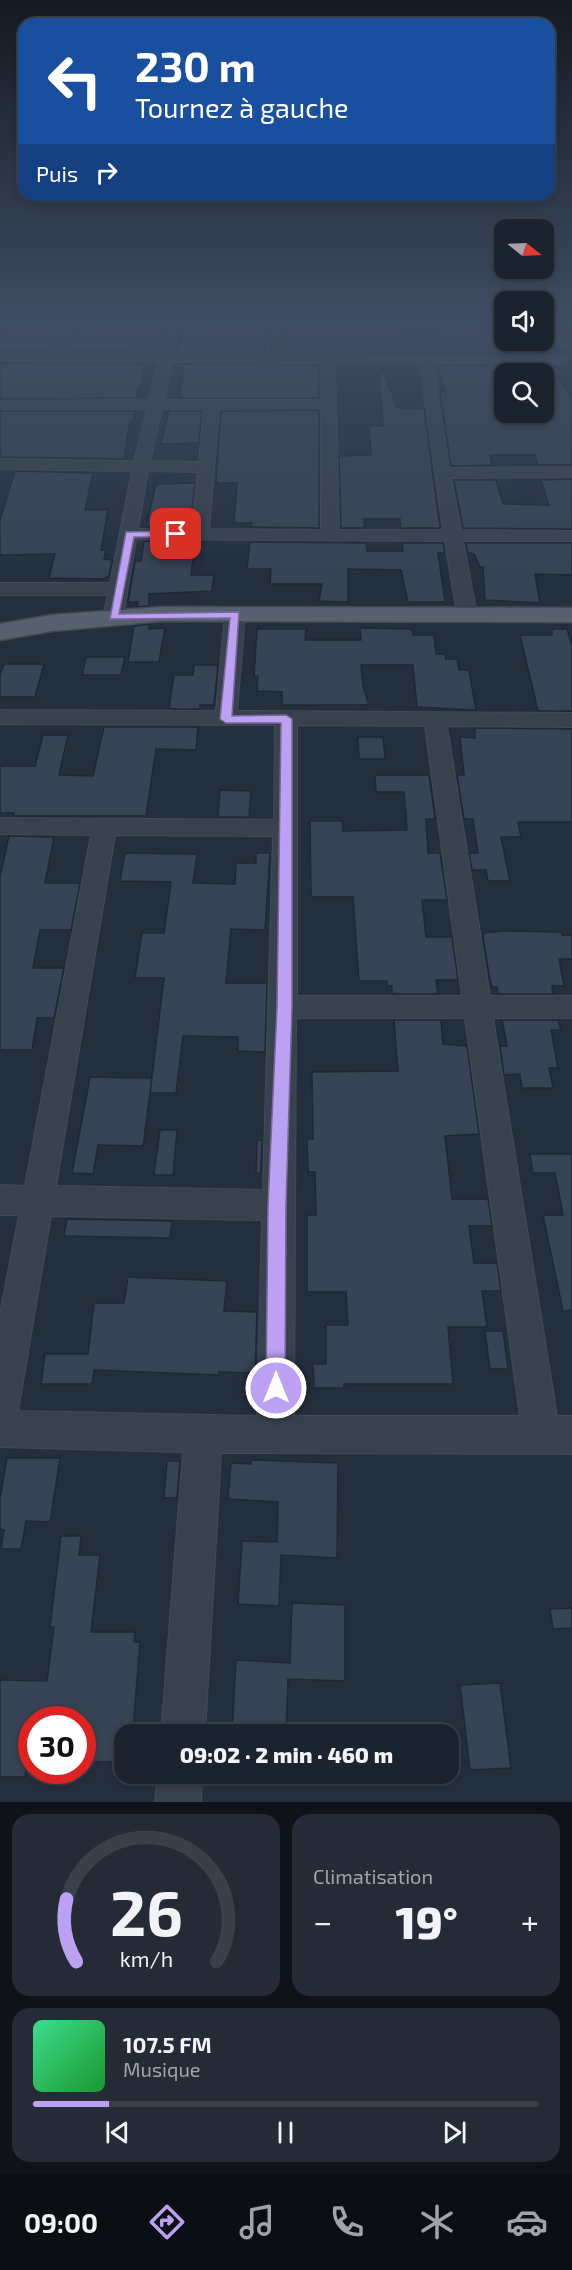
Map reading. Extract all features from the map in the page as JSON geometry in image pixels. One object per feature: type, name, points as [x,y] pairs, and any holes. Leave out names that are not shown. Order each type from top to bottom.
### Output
[{"type":"main road","points":[[0,632],[113,617],[572,615]]},
{"type":"street","points":[[113,617],[154,407]]},
{"type":"street","points":[[200,534],[212,407]]},
{"type":"street","points":[[329,407],[330,536]]},
{"type":"street","points":[[433,407],[467,615]]},
{"type":"street","points":[[0,482],[3,464],[206,467]]},
{"type":"street","points":[[442,473],[572,472]]},
{"type":"street","points":[[130,534],[572,536]]},
{"type":"street","points":[[0,589],[118,589]]},
{"type":"street","points":[[226,719],[235,615]]},
{"type":"street","points":[[0,717],[572,720]]},
{"type":"street","points":[[275,1434],[277,1205],[285,1007],[286,719]]},
{"type":"street","points":[[0,1429],[203,1434],[557,1435],[479,1007],[435,720]]},
{"type":"street","points":[[0,826],[286,828]]},
{"type":"street","points":[[0,1410],[105,826]]},
{"type":"street","points":[[285,1007],[572,1007]]},
{"type":"street","points":[[0,1200],[277,1205]]},
{"type":"street","points":[[184,1724],[203,1434]]},
{"type":"street","points":[[178,1802],[179,1784]]},
{"type":"building","points":[[382,407],[424,409],[440,528],[401,528],[400,519],[364,519],[365,528],[341,528],[339,456],[371,455],[369,426],[383,426]]},
{"type":"building","points":[[442,407],[494,407],[494,423],[554,423],[554,407],[572,407],[572,465],[537,465],[535,455],[490,455],[492,465],[451,466]]},
{"type":"building","points":[[319,410],[319,528],[251,527],[252,523],[234,523],[237,483],[216,483],[221,411]]},
{"type":"building","points":[[0,411],[135,411],[133,421],[130,421],[124,459],[0,457]]},
{"type":"building","points":[[169,411],[202,411],[199,443],[161,444]]},
{"type":"building","points":[[15,471],[93,473],[85,510],[108,510],[101,550],[106,550],[104,559],[112,560],[109,576],[103,579],[49,578],[55,554],[0,555],[0,520]]},
{"type":"building","points":[[572,479],[572,529],[463,528],[454,480],[496,480],[503,504],[549,505],[541,480]]},
{"type":"building","points":[[195,483],[190,527],[146,527],[156,484]]},
{"type":"building","points":[[144,541],[195,542],[191,575],[214,575],[212,591],[149,594],[149,606],[137,607],[138,602],[128,602],[135,561],[141,561]]},
{"type":"building","points":[[250,542],[366,543],[367,551],[403,551],[402,543],[443,543],[445,553],[438,553],[445,602],[408,602],[401,570],[348,569],[348,602],[319,601],[322,584],[270,584],[271,569],[247,569]]},
{"type":"building","points":[[466,543],[572,543],[572,575],[535,574],[540,603],[485,600],[483,567],[480,567],[474,554],[468,553]]},
{"type":"building","points":[[149,624],[149,629],[165,628],[159,662],[128,662],[134,626]]},
{"type":"building","points":[[360,628],[412,629],[413,635],[434,635],[436,654],[445,654],[446,659],[457,659],[459,670],[469,670],[476,710],[417,707],[413,665],[361,665],[363,686],[369,705],[282,705],[282,692],[257,691],[258,676],[254,676],[257,629],[306,629],[305,640],[361,640]]},
{"type":"building","points":[[552,629],[567,629],[572,646],[572,711],[538,711],[520,635],[552,635]]},
{"type":"building","points":[[86,657],[125,657],[121,675],[82,675]]},
{"type":"building","points":[[4,664],[44,664],[35,697],[0,697],[0,675]]},
{"type":"building","points":[[194,665],[218,665],[214,705],[200,705],[200,709],[169,709],[174,675],[193,675]]},
{"type":"building","points":[[104,727],[198,727],[196,750],[156,749],[146,816],[14,816],[14,813],[0,813],[0,766],[35,766],[43,735],[68,735],[59,775],[93,776]]},
{"type":"building","points":[[475,728],[572,729],[572,822],[518,822],[521,837],[501,837],[510,881],[488,881],[486,870],[472,870],[469,853],[478,853],[473,819],[464,819],[457,775],[464,775],[460,737],[475,738]]},
{"type":"building","points":[[358,737],[383,737],[385,759],[359,759]]},
{"type":"building","points":[[375,775],[429,775],[435,819],[426,819],[428,853],[440,853],[447,900],[422,900],[426,937],[452,937],[458,980],[436,980],[438,994],[392,994],[392,986],[387,986],[387,981],[359,981],[353,897],[311,897],[310,821],[342,821],[343,831],[407,830],[404,792],[376,792]]},
{"type":"building","points":[[220,790],[251,791],[249,817],[218,817]]},
{"type":"building","points":[[9,836],[54,837],[45,883],[80,883],[71,930],[40,930],[33,968],[64,968],[54,1018],[37,1018],[32,1050],[0,1050],[0,876]]},
{"type":"building","points":[[125,853],[197,854],[193,883],[235,884],[236,863],[256,863],[256,853],[270,853],[265,930],[231,929],[226,983],[267,983],[265,1052],[238,1051],[238,1037],[183,1036],[176,1093],[150,1093],[164,978],[135,978],[142,933],[164,933],[171,882],[120,881]]},
{"type":"building","points":[[561,932],[562,935],[572,935],[572,959],[559,959],[564,986],[552,986],[553,994],[498,994],[497,987],[492,987],[490,980],[483,938],[484,933]]},
{"type":"building","points":[[394,1020],[441,1020],[443,1044],[467,1046],[479,1134],[445,1136],[452,1199],[488,1199],[492,1226],[469,1226],[474,1263],[497,1263],[501,1291],[482,1291],[487,1327],[448,1327],[453,1384],[344,1384],[344,1388],[314,1388],[313,1364],[326,1364],[326,1325],[348,1325],[346,1292],[307,1292],[307,1215],[316,1215],[315,1172],[308,1172],[307,1139],[313,1139],[312,1072],[398,1071]]},
{"type":"building","points":[[502,1020],[558,1020],[561,1030],[551,1030],[558,1068],[549,1068],[553,1088],[522,1088],[520,1074],[504,1075],[500,1046],[507,1046]]},
{"type":"building","points":[[90,1077],[152,1078],[143,1146],[98,1145],[93,1174],[72,1173]]},
{"type":"building","points":[[160,1130],[177,1130],[173,1175],[154,1175]]},
{"type":"building","points":[[257,1140],[262,1140],[261,1173],[256,1173]]},
{"type":"building","points":[[530,1154],[572,1154],[572,1310],[563,1311],[543,1215],[563,1215],[555,1173],[533,1173]]},
{"type":"building","points":[[67,1219],[172,1221],[170,1238],[64,1236]]},
{"type":"building","points":[[128,1277],[227,1281],[224,1311],[257,1312],[255,1373],[219,1372],[219,1375],[94,1370],[92,1384],[41,1384],[45,1354],[88,1354],[94,1303],[124,1303]]},
{"type":"building","points":[[485,1331],[503,1331],[508,1369],[490,1369]]},
{"type":"building","points":[[7,1458],[60,1458],[50,1522],[26,1521],[21,1549],[1,1549],[4,1530],[0,1529],[0,1498]]},
{"type":"building","points":[[251,1460],[338,1463],[337,1558],[281,1555],[279,1606],[238,1604],[242,1541],[277,1542],[278,1502],[228,1499],[231,1463],[251,1464]]},
{"type":"building","points":[[167,1461],[180,1461],[177,1498],[164,1498]]},
{"type":"building","points":[[61,1536],[81,1536],[79,1555],[100,1555],[91,1632],[135,1632],[134,1642],[140,1642],[133,1724],[114,1724],[114,1762],[96,1762],[96,1706],[18,1706],[18,1777],[0,1777],[0,1680],[47,1681],[54,1627],[50,1627]]},
{"type":"building","points":[[292,1603],[345,1605],[345,1681],[288,1679],[286,1724],[233,1724],[236,1660],[290,1663]]},
{"type":"building","points":[[572,1608],[572,1628],[553,1629],[550,1609]]},
{"type":"building","points":[[500,1683],[511,1768],[470,1770],[460,1685]]},
{"type":"route","points":[[176,534],[130,534],[113,617],[162,614],[235,615],[226,719],[286,719],[285,1007],[277,1205],[276,1388]]}]
